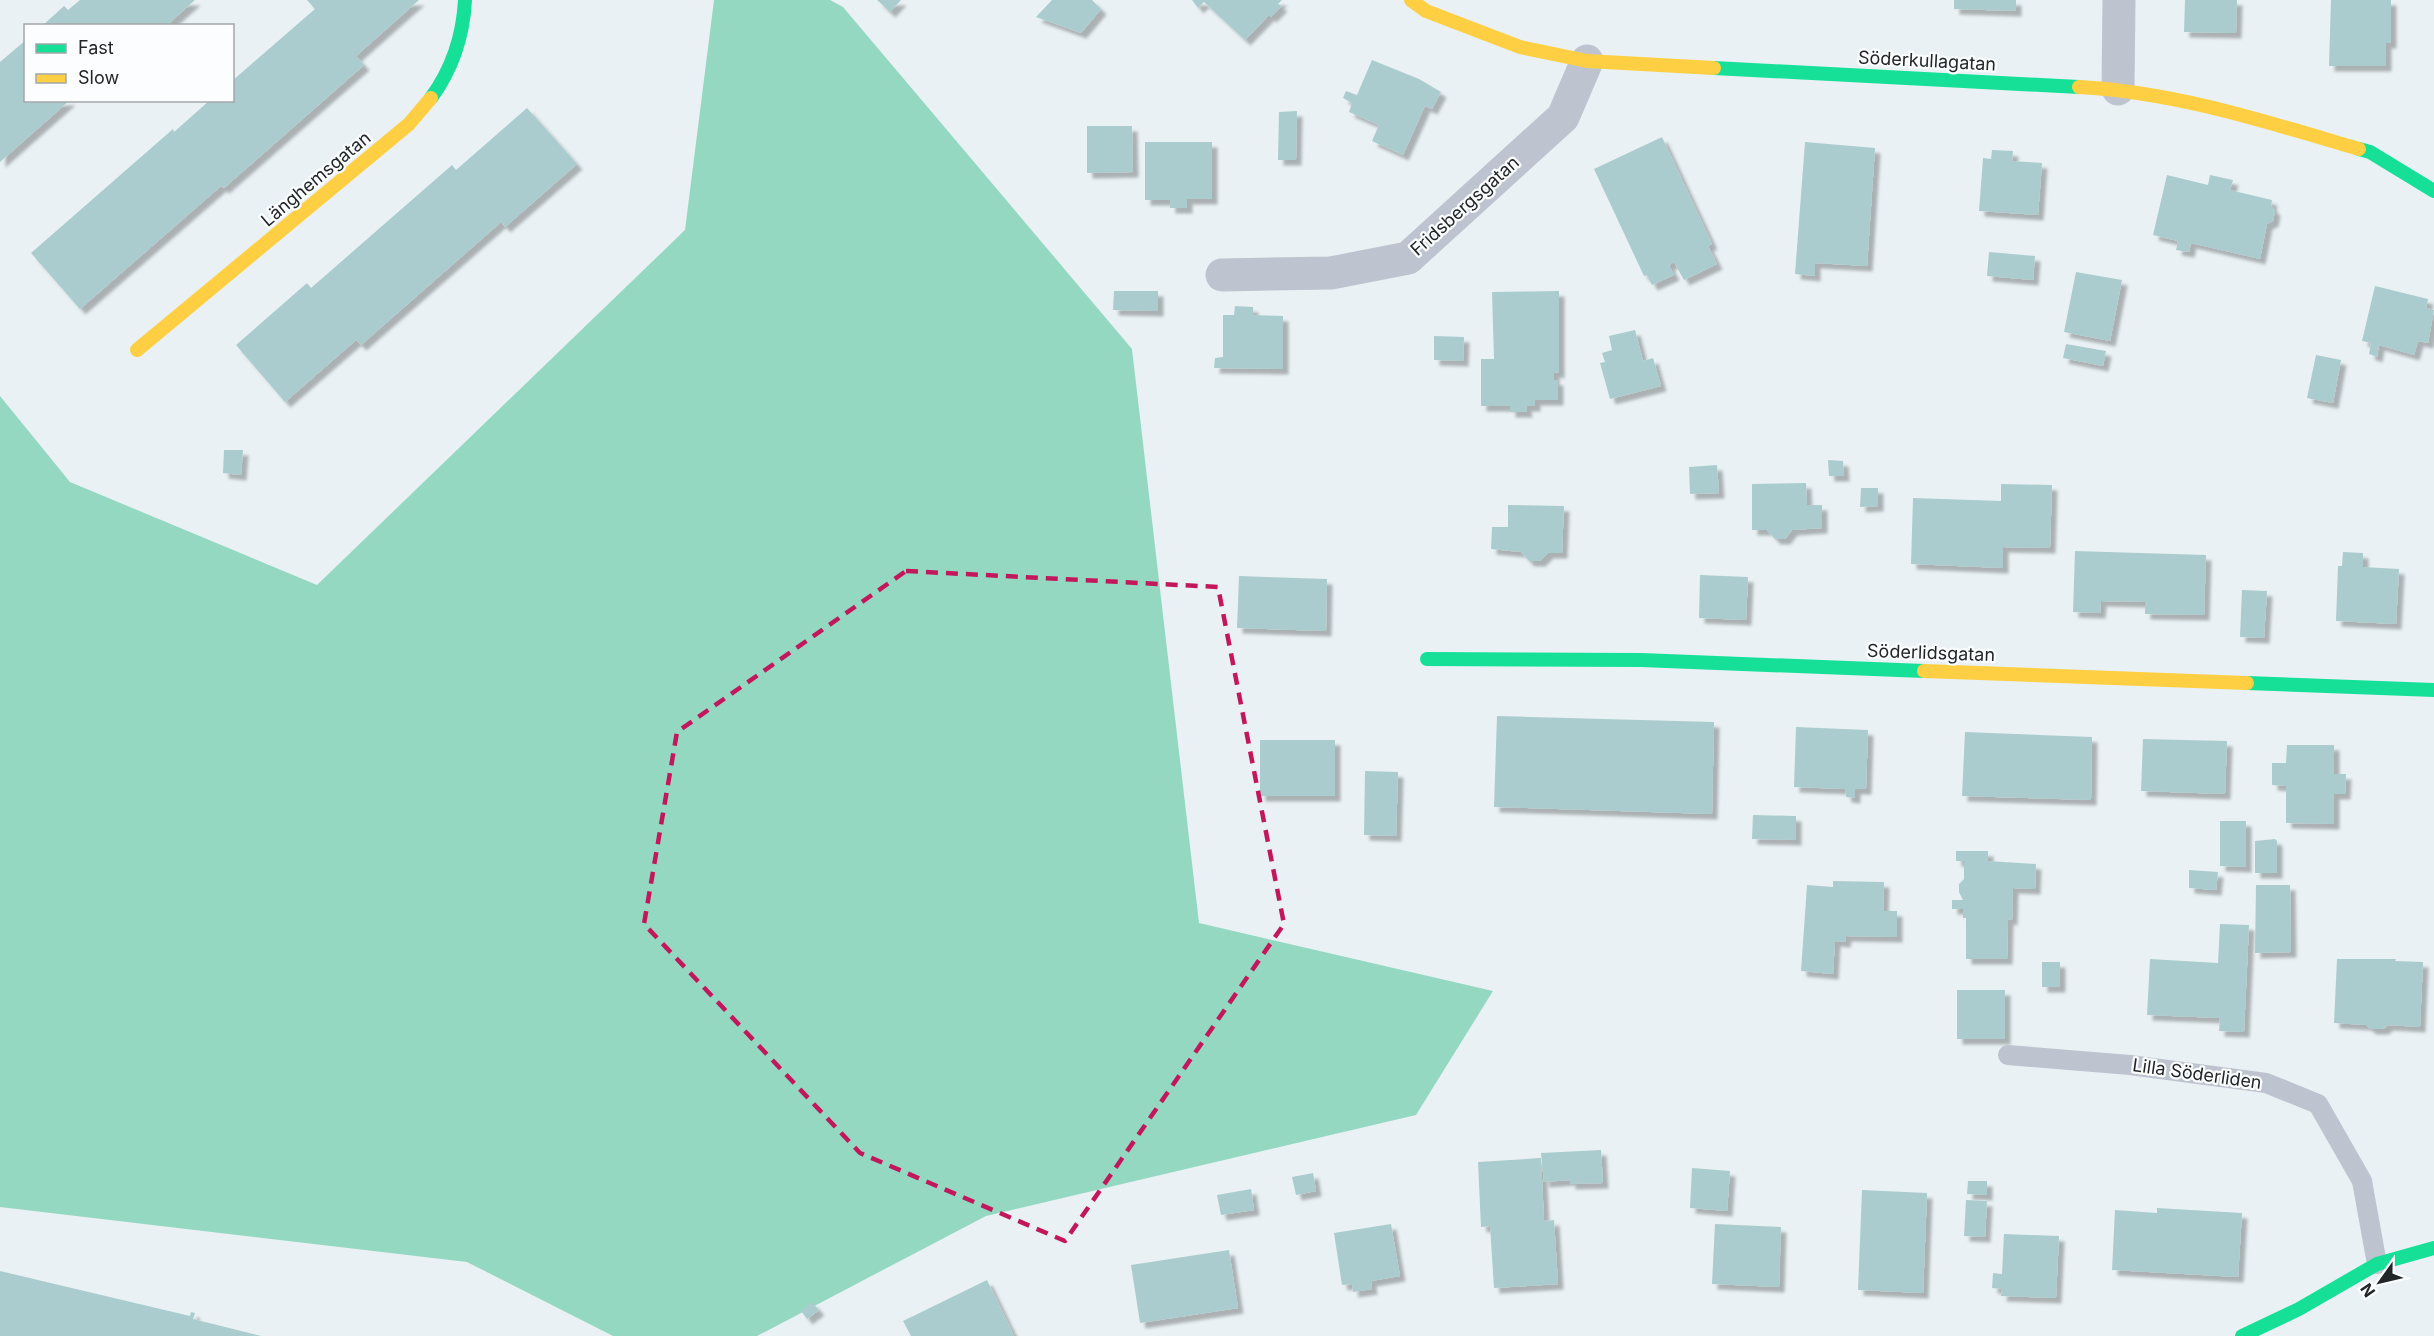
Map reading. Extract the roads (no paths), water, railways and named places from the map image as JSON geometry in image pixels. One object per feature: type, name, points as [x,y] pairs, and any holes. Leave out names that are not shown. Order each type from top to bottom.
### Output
[{"type":"street","name":"Länghemsgatan","points":[[137,350],[409,124],[435,95],[457,55],[464,25],[465,0]]},
{"type":"street","name":"Söderkullagatan","points":[[1411,0],[1426,11],[1520,47],[1587,61],[2118,89],[2222,108],[2370,152],[2434,190]]},
{"type":"street","points":[[2118,89],[2119,0]]},
{"type":"street","name":"Fridsbergsgatan","points":[[1222,275],[1331,273],[1408,258],[1563,117],[1587,61]]},
{"type":"street","name":"Söderlidsgatan","points":[[1427,659],[1641,660],[2434,690]]},
{"type":"street","points":[[2242,1336],[2299,1309],[2377,1264],[2434,1248]]},
{"type":"lane","name":"Lilla Söderliden","points":[[2008,1055],[2130,1065],[2266,1083],[2318,1104],[2362,1181],[2377,1264]]}]
